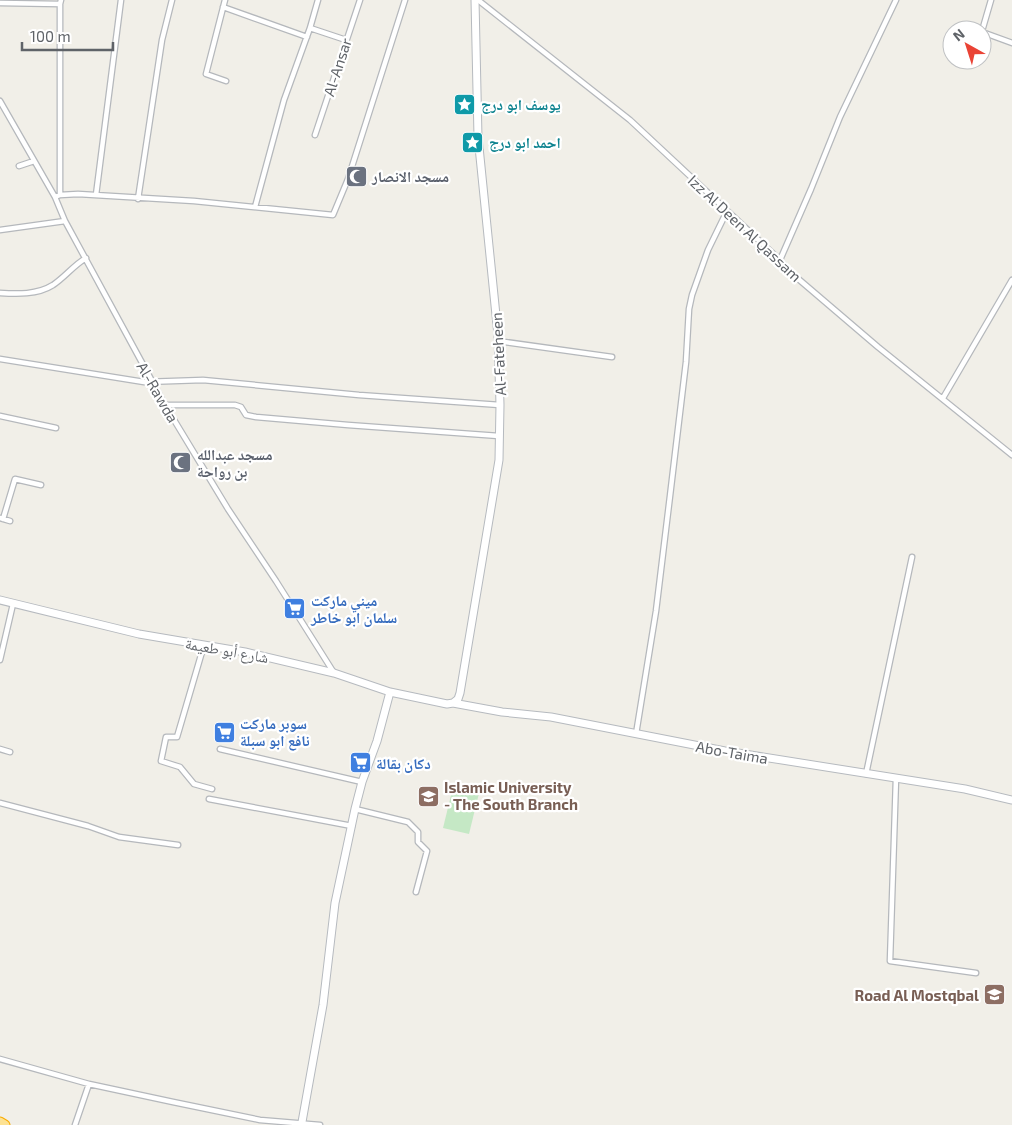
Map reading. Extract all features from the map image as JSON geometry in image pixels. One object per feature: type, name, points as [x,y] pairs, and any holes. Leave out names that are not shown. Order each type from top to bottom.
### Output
[{"type":"highway","points":[[0,1122],[5,1125]]},
{"type":"street","points":[[96,195],[121,0]]},
{"type":"street","points":[[138,199],[162,40],[172,0]]},
{"type":"street","points":[[225,0],[206,74],[226,81]]},
{"type":"street","points":[[255,207],[284,100],[318,0]]},
{"type":"street","name":"Al-Ansar","points":[[315,135],[360,0]]},
{"type":"street","points":[[54,198],[60,195],[96,195],[194,201],[333,215],[348,178],[404,0]]},
{"type":"street","name":"Izz Al Deen Al Qassam","points":[[476,0],[630,120],[780,260],[789,271],[878,347],[1012,455]]},
{"type":"street","name":"Al-Fateheen","points":[[453,703],[458,699],[460,693],[499,460],[498,341],[478,137],[476,0]]},
{"type":"street","points":[[780,260],[840,117],[896,0]]},
{"type":"street","points":[[985,20],[991,0]]},
{"type":"street","points":[[0,3],[61,2],[60,195]]},
{"type":"street","points":[[223,7],[307,37]]},
{"type":"street","points":[[310,28],[346,40]]},
{"type":"street","points":[[992,36],[1012,43]]},
{"type":"street","name":"Al-Rawda","points":[[0,101],[165,405],[228,508],[334,673]]},
{"type":"street","points":[[19,166],[34,161]]},
{"type":"street","points":[[636,734],[656,611],[687,353],[689,309],[708,250],[727,211]]},
{"type":"street","points":[[0,230],[65,221]]},
{"type":"street","points":[[0,293],[24,295],[52,286],[86,258]]},
{"type":"street","points":[[943,398],[1012,280]]},
{"type":"street","points":[[498,341],[612,357]]},
{"type":"street","points":[[0,359],[144,382],[203,380],[360,395],[500,405]]},
{"type":"street","points":[[165,405],[235,405],[241,407],[246,415],[256,417],[348,426],[499,436]]},
{"type":"street","points":[[0,416],[56,428]]},
{"type":"street","points":[[10,521],[2,518],[16,479],[42,485]]},
{"type":"street","points":[[866,774],[912,557]]},
{"type":"street","name":"شارع أبو طعيمة","points":[[0,600],[139,634],[246,652],[334,673],[390,692],[446,704],[453,703]]},
{"type":"street","points":[[0,660],[13,604]]},
{"type":"street","points":[[204,646],[177,737],[166,738],[161,761],[180,767],[194,784],[212,789]]},
{"type":"street","points":[[302,1122],[323,1005],[335,903],[355,808],[377,741],[390,692]]},
{"type":"street","name":"Abo-Taima","points":[[453,703],[502,712],[551,717],[725,751],[965,789],[1012,800]]},
{"type":"street","points":[[0,749],[10,752]]},
{"type":"street","points":[[220,749],[362,782]]},
{"type":"street","points":[[896,778],[890,961],[976,973]]},
{"type":"street","points":[[209,799],[352,826]]},
{"type":"street","points":[[0,803],[88,826],[119,837],[178,845]]},
{"type":"street","points":[[355,808],[408,822],[418,832],[418,842],[427,851],[416,892]]},
{"type":"street","points":[[0,1059],[89,1084],[260,1120],[320,1125]]},
{"type":"street","points":[[75,1125],[89,1084]]},
{"type":"green space","points":[[454,783],[480,789],[469,834],[443,828]]},
{"type":"place","name":"يوسف ابو درج","points":[[465,104]]},
{"type":"place","name":"احمد ابو درج","points":[[473,142]]},
{"type":"place","name":"مسجد الانصار","points":[[356,176]]},
{"type":"place","name":"مسجد عبدالله بن رواحة","points":[[181,463]]},
{"type":"place","name":"ميني ماركت سلمان ابو خاطر","points":[[295,609]]},
{"type":"place","name":"سوبر ماركت نافع ابو سبلة","points":[[224,732]]},
{"type":"place","name":"دكان بقالة","points":[[360,763]]},
{"type":"place","name":"Islamic University - The South Branch","points":[[428,796]]},
{"type":"place","name":"Road Al Mostqbal","points":[[995,995]]}]
